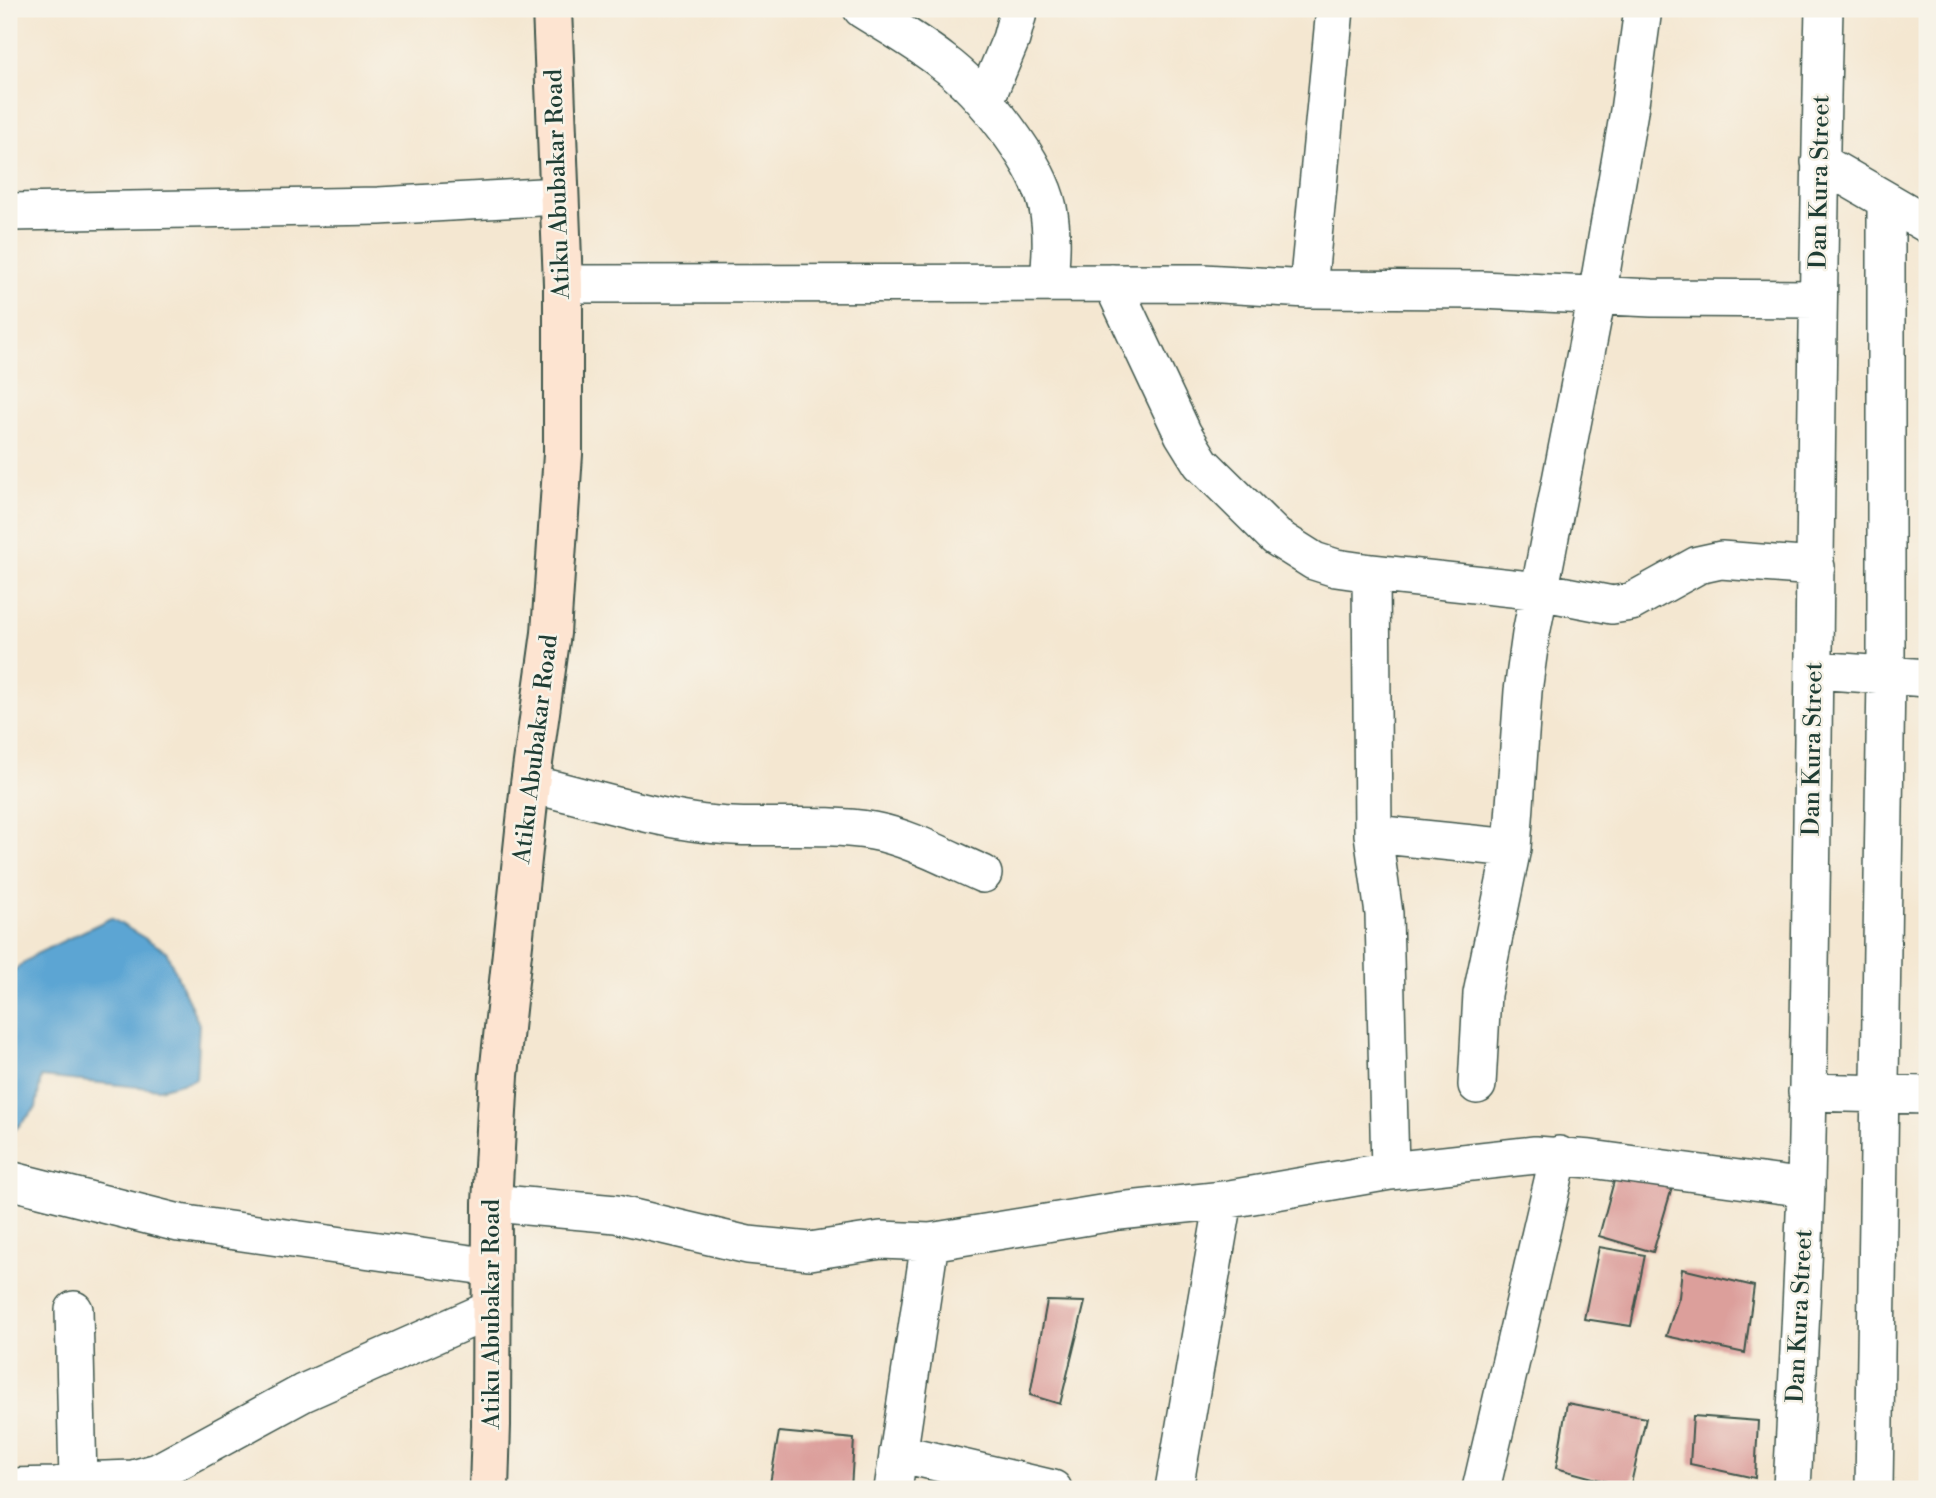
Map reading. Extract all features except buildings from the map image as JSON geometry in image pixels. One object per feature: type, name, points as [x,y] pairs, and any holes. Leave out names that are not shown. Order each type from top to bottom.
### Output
[{"type":"street","name":"Atiku Abubakar Road","points":[[489,1489],[492,1203],[505,1005],[530,783],[551,633],[562,454],[563,284],[552,9]]},
{"type":"street","points":[[862,9],[944,62],[985,101],[1023,154],[1038,179],[1048,206],[1053,243],[1049,283]]},
{"type":"street","points":[[985,101],[1011,39],[1018,9]]},
{"type":"street","points":[[1308,289],[1335,9]]},
{"type":"street","points":[[1477,1085],[1482,994],[1512,848],[1523,691],[1531,634],[1597,296],[1629,111],[1643,9]]},
{"type":"street","name":"Dan Kura Street","points":[[1792,1489],[1806,1188],[1816,567],[1817,299],[1824,9]]},
{"type":"street","points":[[1820,162],[1927,224]]},
{"type":"street","points":[[9,212],[379,206],[558,196]]},
{"type":"street","points":[[1874,1489],[1886,675],[1886,201]]},
{"type":"street","points":[[1112,283],[1183,434],[1201,463],[1276,537],[1314,561],[1336,568],[1371,573],[1540,591],[1594,602],[1621,604],[1631,602],[1698,565],[1721,560],[1816,567]]},
{"type":"street","points":[[563,284],[1203,283],[1308,289],[1481,290],[1652,298],[1817,299]]},
{"type":"street","points":[[1371,573],[1373,834],[1384,914],[1391,1171]]},
{"type":"street","points":[[1814,670],[1927,678]]},
{"type":"street","points":[[530,783],[609,805],[692,822],[745,828],[841,828],[877,832],[983,873]]},
{"type":"street","points":[[1373,834],[1512,848]]},
{"type":"street","points":[[1807,1092],[1927,1096]]},
{"type":"street","points":[[492,1203],[616,1214],[748,1245],[810,1251],[881,1240],[929,1242],[1119,1211],[1224,1200],[1391,1171],[1496,1158],[1559,1156],[1806,1188]]},
{"type":"street","points":[[1480,1489],[1559,1156]]},
{"type":"street","points":[[9,1180],[179,1223],[492,1266]]},
{"type":"street","points":[[1174,1489],[1224,1200]]},
{"type":"street","points":[[893,1489],[929,1242]]},
{"type":"street","points":[[9,1487],[133,1479],[158,1472],[303,1393],[492,1309]]},
{"type":"street","points":[[74,1310],[78,1481]]},
{"type":"street","points":[[898,1454],[1053,1489]]},
{"type":"water","points":[[111,918],[166,951],[199,1024],[196,1079],[159,1089],[41,1077],[36,1108],[9,1136],[9,974],[36,954]]}]
